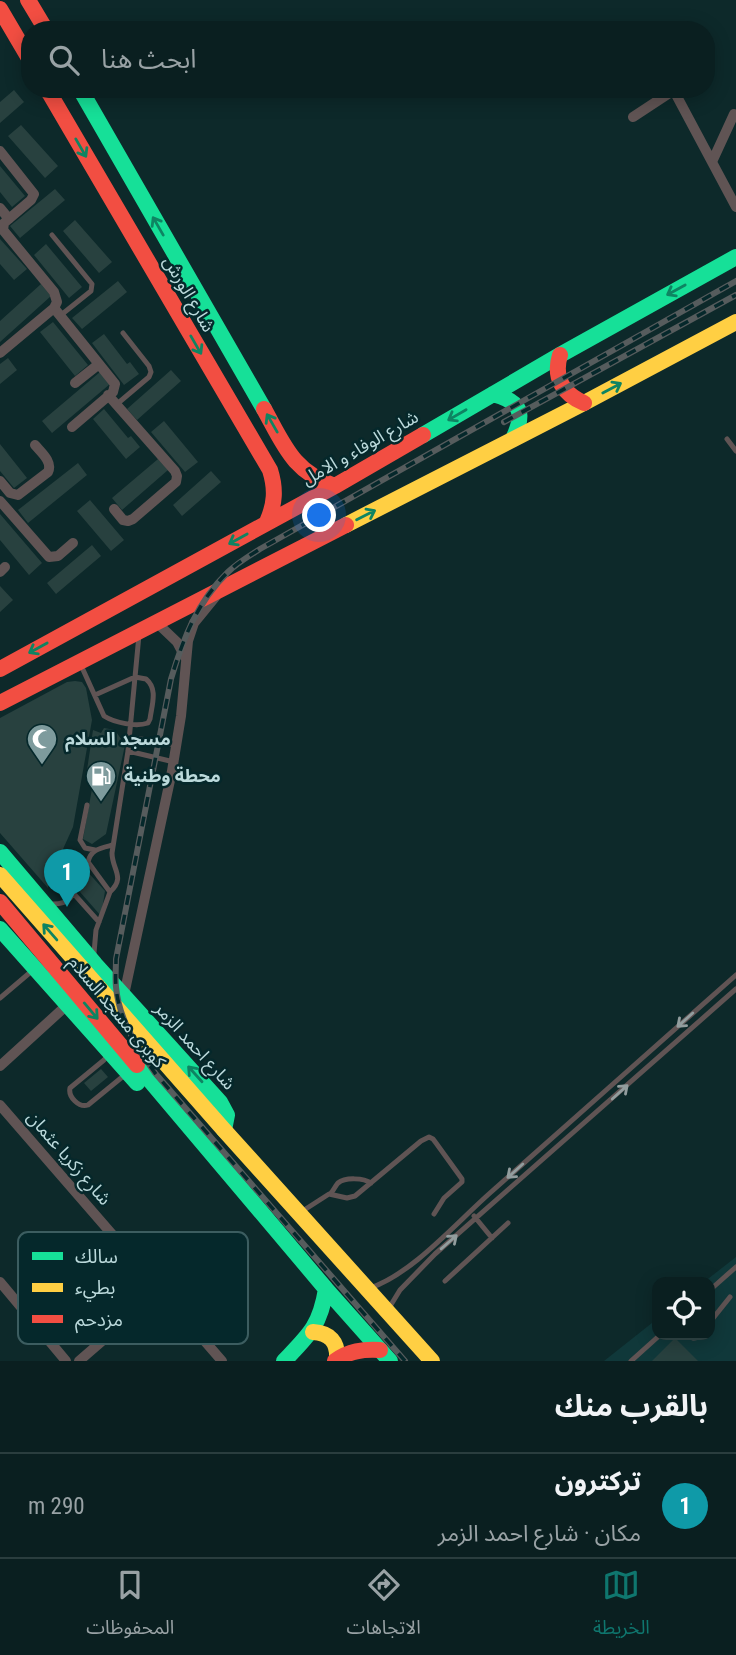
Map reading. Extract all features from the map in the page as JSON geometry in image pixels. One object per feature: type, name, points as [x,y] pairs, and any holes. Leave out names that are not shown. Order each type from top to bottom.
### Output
[{"type":"main road","points":[[28,0],[41,21]]},
{"type":"main road","points":[[0,9],[21,45]]},
{"type":"main road","name":"شارع الورش","points":[[52,98],[270,470],[275,497],[267,522]]},
{"type":"main road","name":"شارع الورش","points":[[85,98],[290,455],[309,475],[335,486]]},
{"type":"main road","name":"شارع الوفاء و الامل","points":[[0,669],[335,486],[560,355],[736,257]]},
{"type":"main road","points":[[0,703],[736,322]]},
{"type":"main road","points":[[560,355],[556,368],[562,387],[571,397],[584,403]]},
{"type":"main road","points":[[493,394],[507,397],[518,410],[520,422],[513,439]]},
{"type":"main road","points":[[270,470],[278,471],[285,467],[290,455]]},
{"type":"main road","points":[[64,634],[79,661]]},
{"type":"main road","name":"شارع احمد الزمر","points":[[0,852],[95,964],[220,1102],[228,1116],[224,1130],[432,1361]]},
{"type":"main road","name":"كوبرى مسجد السلام","points":[[0,875],[224,1130]]},
{"type":"main road","name":"كوبرى مسجد السلام","points":[[0,902],[205,1146]]},
{"type":"main road","points":[[0,929],[190,1145],[197,1148],[205,1146],[385,1355]]},
{"type":"main road","points":[[284,1361],[313,1332],[322,1315],[326,1289]]},
{"type":"main road","points":[[313,1332],[324,1332],[333,1338],[338,1348],[336,1360]]},
{"type":"main road","points":[[336,1360],[359,1349],[385,1355]]},
{"type":"street","points":[[633,117],[666,98]]},
{"type":"street","points":[[680,98],[736,207]]},
{"type":"street","points":[[712,162],[734,114]]},
{"type":"street","points":[[0,151],[34,194],[31,200],[4,223],[3,230],[54,292],[57,312],[115,384],[114,390],[72,427]]},
{"type":"street","points":[[0,208],[9,219]]},
{"type":"street","points":[[0,353],[57,312]]},
{"type":"street","points":[[75,383],[99,364]]},
{"type":"street","points":[[108,395],[177,476],[176,482],[133,519],[122,520],[114,509]]},
{"type":"street","points":[[2,487],[12,495],[20,494],[50,470],[50,463],[34,444]]},
{"type":"street","points":[[0,500],[49,557],[58,556],[73,543]]},
{"type":"street","points":[[124,995],[174,762],[188,641],[199,615],[222,589]]},
{"type":"street","points":[[156,622],[177,642],[187,661]]},
{"type":"street","points":[[0,1066],[67,1005]]},
{"type":"street","name":"شارع زكريا عثمان","points":[[0,1105],[111,1232]]},
{"type":"street","points":[[0,1282],[18,1304]]},
{"type":"street","points":[[52,1344],[66,1361]]},
{"type":"street","points":[[79,1361],[99,1344]]},
{"type":"street","name":"شارع زكريا عثمان","points":[[207,1344],[222,1361]]},
{"type":"lane","points":[[52,235],[92,284],[91,291],[57,312]]},
{"type":"lane","points":[[117,404],[149,377],[151,372],[123,333]]},
{"type":"lane","points":[[727,439],[736,451]]},
{"type":"lane","points":[[95,964],[94,943],[99,922],[118,877],[112,858],[113,845],[128,751],[139,631]]},
{"type":"lane","points":[[79,661],[104,716],[131,724],[148,723],[154,692],[146,679],[135,677],[95,695]]},
{"type":"lane","points":[[129,737],[176,746]]},
{"type":"lane","points":[[128,751],[174,762]]},
{"type":"lane","points":[[87,805],[80,840],[85,848],[95,850],[113,845]]},
{"type":"lane","points":[[44,902],[55,905],[70,899],[82,866],[88,862],[95,850]]},
{"type":"lane","points":[[88,862],[110,892]]},
{"type":"lane","points":[[74,894],[99,922]]},
{"type":"lane","points":[[0,998],[34,969]]},
{"type":"lane","points":[[368,1288],[390,1279],[412,1264],[736,975]]},
{"type":"lane","points":[[388,1311],[395,1296],[418,1270],[736,989]]},
{"type":"lane","points":[[109,1052],[94,1071],[70,1088],[71,1095],[79,1105],[88,1105],[121,1078],[130,1075]]},
{"type":"lane","points":[[103,1082],[108,1088]]},
{"type":"lane","points":[[93,1089],[99,1096]]},
{"type":"lane","points":[[331,1193],[351,1197],[424,1138],[433,1139],[462,1179],[444,1198],[434,1214]]},
{"type":"lane","points":[[299,1213],[331,1193],[340,1182],[362,1179],[371,1183]]},
{"type":"lane","points":[[469,1211],[492,1238]]},
{"type":"lane","points":[[445,1281],[508,1223]]},
{"type":"lane","points":[[715,1286],[736,1267]]},
{"type":"lane","points":[[715,1316],[730,1297]]},
{"type":"lane","points":[[631,1361],[654,1340]]},
{"type":"shaded area","points":[[736,1257],[736,1361],[604,1361],[652,1323],[652,1340],[715,1340],[715,1277],[710,1277]]},
{"type":"building","points":[[14,90],[24,102],[0,123],[0,102]]},
{"type":"building","points":[[21,125],[58,166],[45,178],[8,136]]},
{"type":"building","points":[[0,166],[25,196],[12,207],[0,192]]},
{"type":"building","points":[[55,189],[65,200],[20,238],[10,226]]},
{"type":"building","points":[[75,220],[112,262],[99,273],[63,231]]},
{"type":"building","points":[[0,239],[27,269],[14,280],[0,264]]},
{"type":"building","points":[[46,244],[82,287],[69,298],[34,255]]},
{"type":"building","points":[[118,281],[127,292],[82,329],[72,318]]},
{"type":"building","points":[[41,284],[51,296],[0,342],[0,321]]},
{"type":"building","points":[[53,322],[88,365],[75,376],[40,332]]},
{"type":"building","points":[[104,334],[127,364],[130,362],[139,374],[124,385],[92,343]]},
{"type":"building","points":[[8,358],[17,370],[0,384],[0,364]]},
{"type":"building","points":[[171,370],[181,381],[137,420],[127,409]]},
{"type":"building","points":[[100,372],[110,384],[52,433],[42,421]]},
{"type":"building","points":[[104,409],[128,438],[131,436],[140,447],[126,459],[93,419]]},
{"type":"building","points":[[164,421],[198,462],[185,472],[151,432]]},
{"type":"building","points":[[0,444],[27,478],[14,488],[0,471]]},
{"type":"building","points":[[158,459],[168,470],[122,510],[112,498]]},
{"type":"building","points":[[78,463],[87,475],[28,523],[18,510]]},
{"type":"building","points":[[211,471],[221,482],[182,516],[173,505]]},
{"type":"building","points":[[90,500],[124,540],[111,551],[77,511]]},
{"type":"building","points":[[0,514],[42,563],[29,575],[0,540]]},
{"type":"building","points":[[92,545],[101,556],[56,594],[47,583]]},
{"type":"building","points":[[0,586],[13,600],[0,612]]},
{"type":"building","name":"مسجد السلام","points":[[67,682],[82,682],[86,688],[92,720],[73,827],[49,880],[48,888],[0,833],[0,718]]},
{"type":"building","name":"محطة وطنية","points":[[104,728],[115,730],[125,745],[106,834],[92,844],[83,839],[95,772],[87,770],[93,730],[101,733]]},
{"type":"building","points":[[84,868],[105,891],[101,916],[80,892]]},
{"type":"building","points":[[101,1069],[108,1077],[91,1091],[84,1083]]},
{"type":"building","points":[[673,1340],[677,1340],[698,1361],[652,1361]]},
{"type":"railway","points":[[405,1361],[155,1073],[136,1043],[121,1011],[116,987],[116,959],[171,679],[186,635],[200,608],[217,584],[239,563],[736,281]]},
{"type":"railway","points":[[504,422],[736,295]]},
{"type":"traffic: fast","points":[[85,98],[264,409]]},
{"type":"traffic: fast","points":[[423,435],[736,257]]},
{"type":"traffic: fast","points":[[493,394],[510,401],[518,410],[519,422],[513,439]]},
{"type":"traffic: fast","points":[[0,852],[95,964],[220,1102],[227,1115],[224,1130]]},
{"type":"traffic: fast","points":[[0,929],[137,1083]]},
{"type":"traffic: fast","points":[[137,1065],[390,1361]]},
{"type":"traffic: fast","points":[[284,1361],[317,1321],[326,1289]]},
{"type":"traffic: slow","points":[[346,525],[736,322]]},
{"type":"traffic: slow","points":[[0,875],[432,1361]]},
{"type":"traffic: slow","points":[[313,1332],[332,1339],[337,1359]]},
{"type":"traffic: jam","points":[[28,0],[41,21]]},
{"type":"traffic: jam","points":[[0,9],[21,45]]},
{"type":"traffic: jam","points":[[52,98],[270,470],[274,496],[267,522]]},
{"type":"traffic: jam","points":[[560,355],[559,378],[565,390],[584,403]]},
{"type":"traffic: jam","points":[[264,409],[284,445],[299,465],[335,486]]},
{"type":"traffic: jam","points":[[0,669],[423,435]]},
{"type":"traffic: jam","points":[[0,703],[346,525]]},
{"type":"traffic: jam","points":[[0,902],[137,1065]]},
{"type":"traffic: jam","points":[[335,1361],[356,1351],[380,1350]]},
{"type":"place","name":"مسجد السلام","points":[[42,766]]},
{"type":"place","name":"محطة وطنية","points":[[101,803]]},
{"type":"place","name":"تركترون","points":[[67,907]]}]
